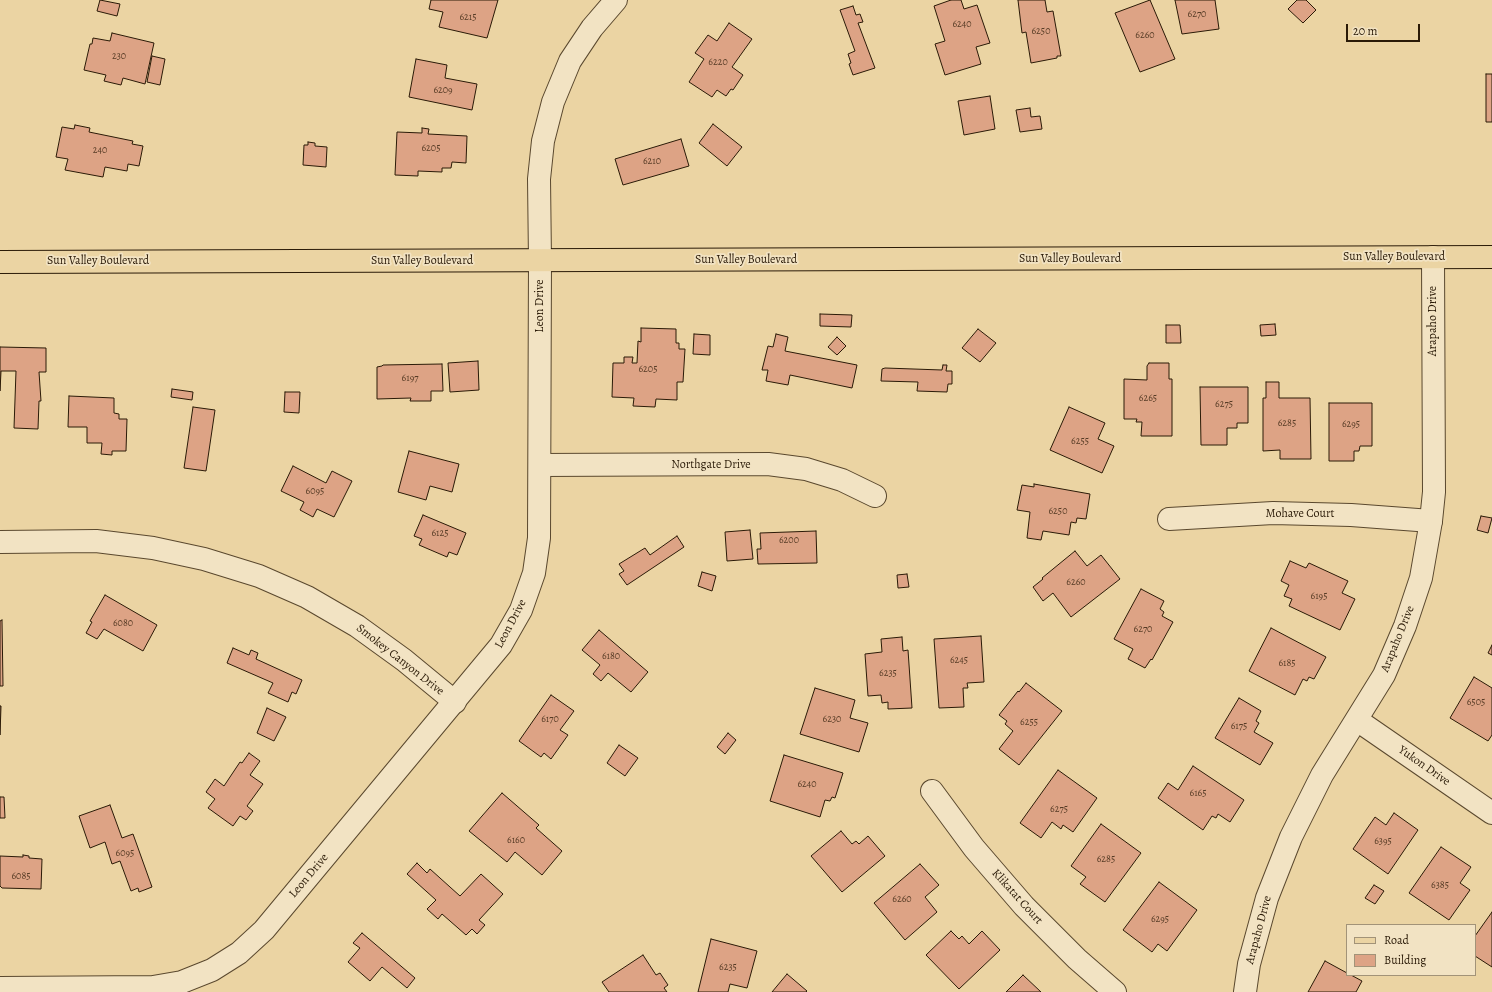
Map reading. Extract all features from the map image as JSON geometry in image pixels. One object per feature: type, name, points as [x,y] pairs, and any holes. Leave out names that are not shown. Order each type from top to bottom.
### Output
[{"type":"main road","name":"Sun Valley Boulevard","points":[[0,262],[1492,256]]},
{"type":"street","name":"Leon Drive","points":[[0,988],[86,990],[153,987],[182,982],[212,970],[239,953],[264,930],[501,645],[521,610],[534,573],[540,538],[539,180],[543,141],[553,102],[570,61],[592,28],[616,0]]},
{"type":"street","name":"Arapaho Drive","points":[[1245,992],[1249,964],[1267,898],[1291,837],[1322,775],[1384,675],[1406,626],[1420,578],[1431,521],[1434,492],[1433,257]]},
{"type":"street","name":"Northgate Drive","points":[[540,465],[768,464],[806,469],[842,480],[875,496]]},
{"type":"street","name":"Mohave Court","points":[[1169,519],[1273,513],[1351,515],[1431,521]]},
{"type":"street","name":"Smokey Canyon Drive","points":[[0,542],[96,541],[153,548],[204,559],[259,576],[306,597],[357,626],[404,660],[455,702]]},
{"type":"street","name":"Yukon Drive","points":[[1357,720],[1492,813]]},
{"type":"street","name":"Klikatat Court","points":[[932,790],[974,848],[1024,906],[1077,959],[1115,992]]},
{"type":"building","points":[[100,0],[120,4],[117,16],[97,11]]},
{"type":"building","points":[[431,0],[498,0],[487,38],[439,27],[443,12],[429,9]]},
{"type":"building","points":[[951,0],[961,0],[964,9],[977,5],[990,43],[976,47],[981,64],[945,75],[935,44],[945,41],[934,6]]},
{"type":"building","points":[[1018,0],[1045,0],[1047,12],[1053,11],[1061,56],[1031,63],[1026,32],[1022,33]]},
{"type":"building","points":[[1150,0],[1175,59],[1140,72],[1115,13]]},
{"type":"building","points":[[1175,0],[1215,0],[1219,29],[1182,34]]},
{"type":"building","points":[[1297,0],[1306,0],[1316,10],[1303,23],[1288,9]]},
{"type":"building","points":[[853,6],[856,15],[860,14],[863,22],[858,23],[875,68],[853,75],[849,64],[851,63],[848,54],[855,51],[840,10]]},
{"type":"building","points":[[729,23],[752,39],[732,67],[743,75],[733,90],[731,89],[726,96],[717,90],[712,97],[689,82],[704,59],[695,53],[708,35],[717,41]]},
{"type":"building","points":[[112,33],[154,43],[145,84],[123,78],[121,85],[104,81],[106,75],[84,70],[90,44],[92,44],[93,38],[110,41]]},
{"type":"building","points":[[152,56],[165,59],[160,85],[147,82]]},
{"type":"building","points":[[416,59],[447,65],[445,78],[477,84],[472,110],[409,97]]},
{"type":"building","points":[[1486,74],[1492,74],[1492,122],[1486,122]]},
{"type":"building","points":[[990,96],[995,129],[964,135],[958,101]]},
{"type":"building","points":[[1030,108],[1031,117],[1040,116],[1042,129],[1020,132],[1016,110]]},
{"type":"building","points":[[713,124],[742,147],[727,166],[699,143]]},
{"type":"building","points":[[75,125],[90,128],[89,132],[133,141],[132,144],[143,146],[139,166],[128,164],[127,171],[105,167],[103,177],[65,170],[68,159],[56,157],[62,127],[74,129]]},
{"type":"building","points":[[422,128],[429,129],[428,134],[467,136],[466,163],[452,162],[451,168],[442,168],[442,172],[418,171],[418,176],[395,175],[397,132],[422,133]]},
{"type":"building","points":[[681,139],[689,166],[623,185],[615,159]]},
{"type":"building","points":[[308,142],[315,143],[315,146],[327,147],[326,167],[303,165],[304,145],[308,145]]},
{"type":"building","points":[[820,314],[852,315],[851,327],[820,326]]},
{"type":"building","points":[[1275,324],[1276,335],[1261,336],[1260,325]]},
{"type":"building","points":[[1166,325],[1180,325],[1181,343],[1166,343]]},
{"type":"building","points":[[641,328],[676,329],[676,343],[679,343],[679,349],[685,349],[683,382],[677,382],[677,400],[656,399],[655,407],[633,406],[634,398],[612,397],[613,363],[624,363],[624,357],[633,357],[632,363],[637,363],[638,341],[641,342]]},
{"type":"building","points":[[978,329],[996,343],[980,362],[962,348]]},
{"type":"building","points":[[694,334],[710,335],[710,355],[693,354]]},
{"type":"building","points":[[776,334],[788,337],[785,351],[857,365],[852,388],[790,375],[788,385],[766,381],[768,370],[762,370],[768,346],[773,347]]},
{"type":"building","points":[[837,337],[846,346],[837,355],[828,347]]},
{"type":"building","points":[[0,347],[46,348],[46,372],[39,372],[41,401],[39,401],[38,429],[14,428],[16,371],[1,371],[0,391]]},
{"type":"building","points":[[478,361],[479,390],[450,392],[448,363]]},
{"type":"building","points":[[1149,363],[1169,363],[1169,379],[1172,379],[1172,436],[1141,436],[1142,422],[1136,422],[1137,419],[1124,419],[1124,379],[1147,380],[1147,366]]},
{"type":"building","points":[[442,364],[443,391],[431,391],[431,401],[410,401],[411,398],[377,399],[377,367],[383,365]]},
{"type":"building","points":[[943,365],[947,365],[946,371],[952,371],[952,384],[948,384],[947,392],[917,391],[918,382],[881,381],[882,369],[885,368],[942,370]]},
{"type":"building","points":[[1266,382],[1279,382],[1279,398],[1310,398],[1311,459],[1280,459],[1280,450],[1263,451],[1263,398],[1266,398]]},
{"type":"building","points":[[1200,387],[1248,387],[1248,423],[1237,423],[1237,428],[1227,428],[1227,445],[1201,445]]},
{"type":"building","points":[[172,389],[193,392],[192,400],[171,397]]},
{"type":"building","points":[[285,392],[300,392],[299,413],[284,412]]},
{"type":"building","points":[[69,396],[114,398],[114,413],[119,414],[119,419],[127,419],[126,451],[112,451],[112,455],[101,454],[102,443],[87,443],[87,427],[68,427]]},
{"type":"building","points":[[1329,403],[1372,403],[1372,446],[1360,446],[1359,451],[1354,451],[1354,461],[1329,461]]},
{"type":"building","points":[[193,407],[215,410],[206,471],[184,468]]},
{"type":"building","points":[[1069,407],[1105,423],[1098,439],[1114,446],[1102,473],[1050,450]]},
{"type":"building","points":[[409,451],[459,464],[452,492],[430,486],[426,500],[398,492]]},
{"type":"building","points":[[293,466],[326,483],[332,471],[352,481],[334,517],[317,509],[313,517],[300,510],[304,502],[281,491]]},
{"type":"building","points":[[1034,484],[1090,494],[1086,519],[1077,518],[1076,523],[1071,522],[1069,535],[1043,531],[1041,540],[1027,538],[1030,512],[1017,510],[1022,485],[1034,487]]},
{"type":"building","points":[[423,515],[466,533],[457,555],[449,552],[447,557],[419,545],[422,539],[414,536]]},
{"type":"building","points":[[1481,516],[1492,518],[1488,533],[1477,530]]},
{"type":"building","points":[[750,530],[753,559],[727,561],[725,532]]},
{"type":"building","points":[[816,531],[817,563],[758,564],[757,549],[761,549],[760,533]]},
{"type":"building","points":[[677,536],[684,547],[627,585],[619,574],[624,571],[619,564],[645,548],[650,555]]},
{"type":"building","points":[[1075,551],[1087,566],[1101,555],[1120,579],[1071,617],[1053,593],[1043,601],[1033,587]]},
{"type":"building","points":[[1290,561],[1306,568],[1309,563],[1348,581],[1342,593],[1355,599],[1340,630],[1289,606],[1292,599],[1284,596],[1289,585],[1281,581]]},
{"type":"building","points":[[702,572],[716,576],[712,591],[698,586]]},
{"type":"building","points":[[907,574],[909,587],[898,588],[897,575]]},
{"type":"building","points":[[1141,589],[1164,601],[1160,609],[1164,612],[1162,616],[1173,622],[1152,660],[1151,659],[1145,668],[1128,659],[1133,649],[1114,639]]},
{"type":"building","points":[[105,595],[157,625],[143,651],[104,629],[97,639],[86,633],[92,622],[90,621]]},
{"type":"building","points":[[2,620],[3,686],[0,686],[0,621]]},
{"type":"building","points":[[1271,628],[1326,657],[1314,679],[1309,677],[1307,681],[1303,679],[1295,695],[1249,671]]},
{"type":"building","points":[[599,630],[648,672],[631,692],[608,673],[601,681],[593,674],[600,665],[582,650]]},
{"type":"building","points":[[981,636],[984,682],[967,683],[968,688],[963,688],[964,707],[939,708],[934,639]]},
{"type":"building","points":[[902,637],[903,651],[908,650],[912,708],[888,709],[888,702],[882,703],[881,695],[868,696],[865,654],[882,652],[881,639]]},
{"type":"building","points":[[1492,645],[1492,655],[1488,653]]},
{"type":"building","points":[[233,648],[249,655],[251,650],[258,653],[256,659],[302,680],[296,694],[292,692],[288,702],[268,693],[273,683],[227,663]]},
{"type":"building","points":[[1474,677],[1492,688],[1492,735],[1488,741],[1450,718]]},
{"type":"building","points":[[1026,683],[1062,711],[1019,765],[999,749],[1013,731],[1005,724],[1007,721],[999,715]]},
{"type":"building","points":[[815,688],[855,700],[850,718],[868,723],[859,752],[800,734]]},
{"type":"building","points":[[551,695],[574,711],[560,730],[568,735],[551,759],[544,753],[541,757],[519,741]]},
{"type":"building","points":[[1239,698],[1261,711],[1256,721],[1259,723],[1254,732],[1273,743],[1260,765],[1215,738]]},
{"type":"building","points":[[0,706],[1,706],[0,735]]},
{"type":"building","points":[[267,708],[286,717],[274,741],[257,733]]},
{"type":"building","points":[[728,733],[736,740],[725,754],[717,747]]},
{"type":"building","points":[[619,745],[638,758],[625,776],[607,763]]},
{"type":"building","points":[[249,753],[260,761],[250,775],[263,784],[247,806],[253,811],[246,820],[240,816],[233,826],[208,808],[215,799],[206,792],[215,779],[224,786],[240,762],[242,763]]},
{"type":"building","points":[[784,755],[843,773],[835,798],[832,797],[830,801],[825,800],[820,817],[770,801]]},
{"type":"building","points":[[1193,766],[1244,800],[1230,822],[1218,814],[1216,818],[1212,816],[1203,830],[1158,798],[1168,783],[1178,790]]},
{"type":"building","points":[[1058,770],[1097,798],[1073,832],[1063,825],[1061,829],[1052,822],[1041,838],[1020,823]]},
{"type":"building","points":[[502,793],[539,825],[536,828],[562,851],[542,875],[515,852],[507,862],[469,831]]},
{"type":"building","points":[[0,797],[4,797],[5,818],[0,818]]},
{"type":"building","points":[[110,805],[122,838],[133,834],[152,887],[139,892],[138,888],[131,891],[120,861],[112,864],[105,842],[90,848],[79,816]]},
{"type":"building","points":[[1394,813],[1418,830],[1388,874],[1353,849],[1375,817],[1386,825]]},
{"type":"building","points":[[1101,824],[1141,853],[1105,902],[1080,884],[1086,877],[1071,866]]},
{"type":"building","points":[[841,831],[852,844],[856,841],[859,844],[868,836],[885,856],[842,892],[811,856]]},
{"type":"building","points":[[1441,847],[1471,867],[1460,883],[1470,890],[1449,920],[1409,893]]},
{"type":"building","points":[[23,855],[29,856],[29,858],[42,859],[41,889],[2,888],[0,886],[0,856],[23,857]]},
{"type":"building","points":[[417,863],[427,873],[430,869],[460,896],[481,874],[503,894],[479,920],[485,925],[477,934],[472,929],[466,935],[442,914],[438,919],[427,909],[436,900],[407,874]]},
{"type":"building","points":[[920,864],[939,885],[925,897],[937,912],[905,940],[874,903]]},
{"type":"building","points":[[1159,882],[1197,910],[1167,951],[1158,944],[1152,952],[1123,930]]},
{"type":"building","points":[[1374,885],[1384,891],[1375,904],[1365,898]]},
{"type":"building","points":[[1492,912],[1492,967],[1476,957],[1476,935]]},
{"type":"building","points":[[951,931],[959,939],[962,936],[969,944],[982,931],[1000,950],[959,989],[926,955]]},
{"type":"building","points":[[362,933],[415,978],[407,988],[382,967],[370,981],[348,962],[360,948],[353,943]]},
{"type":"building","points":[[711,939],[757,951],[747,988],[730,984],[728,992],[698,992]]},
{"type":"building","points":[[643,955],[656,975],[660,973],[668,985],[664,988],[667,992],[609,992],[602,982]]},
{"type":"building","points":[[1325,961],[1346,972],[1346,976],[1353,976],[1362,981],[1356,992],[1308,992]]},
{"type":"building","points":[[787,974],[807,991],[772,992]]},
{"type":"building","points":[[1023,975],[1041,992],[1006,992]]}]
